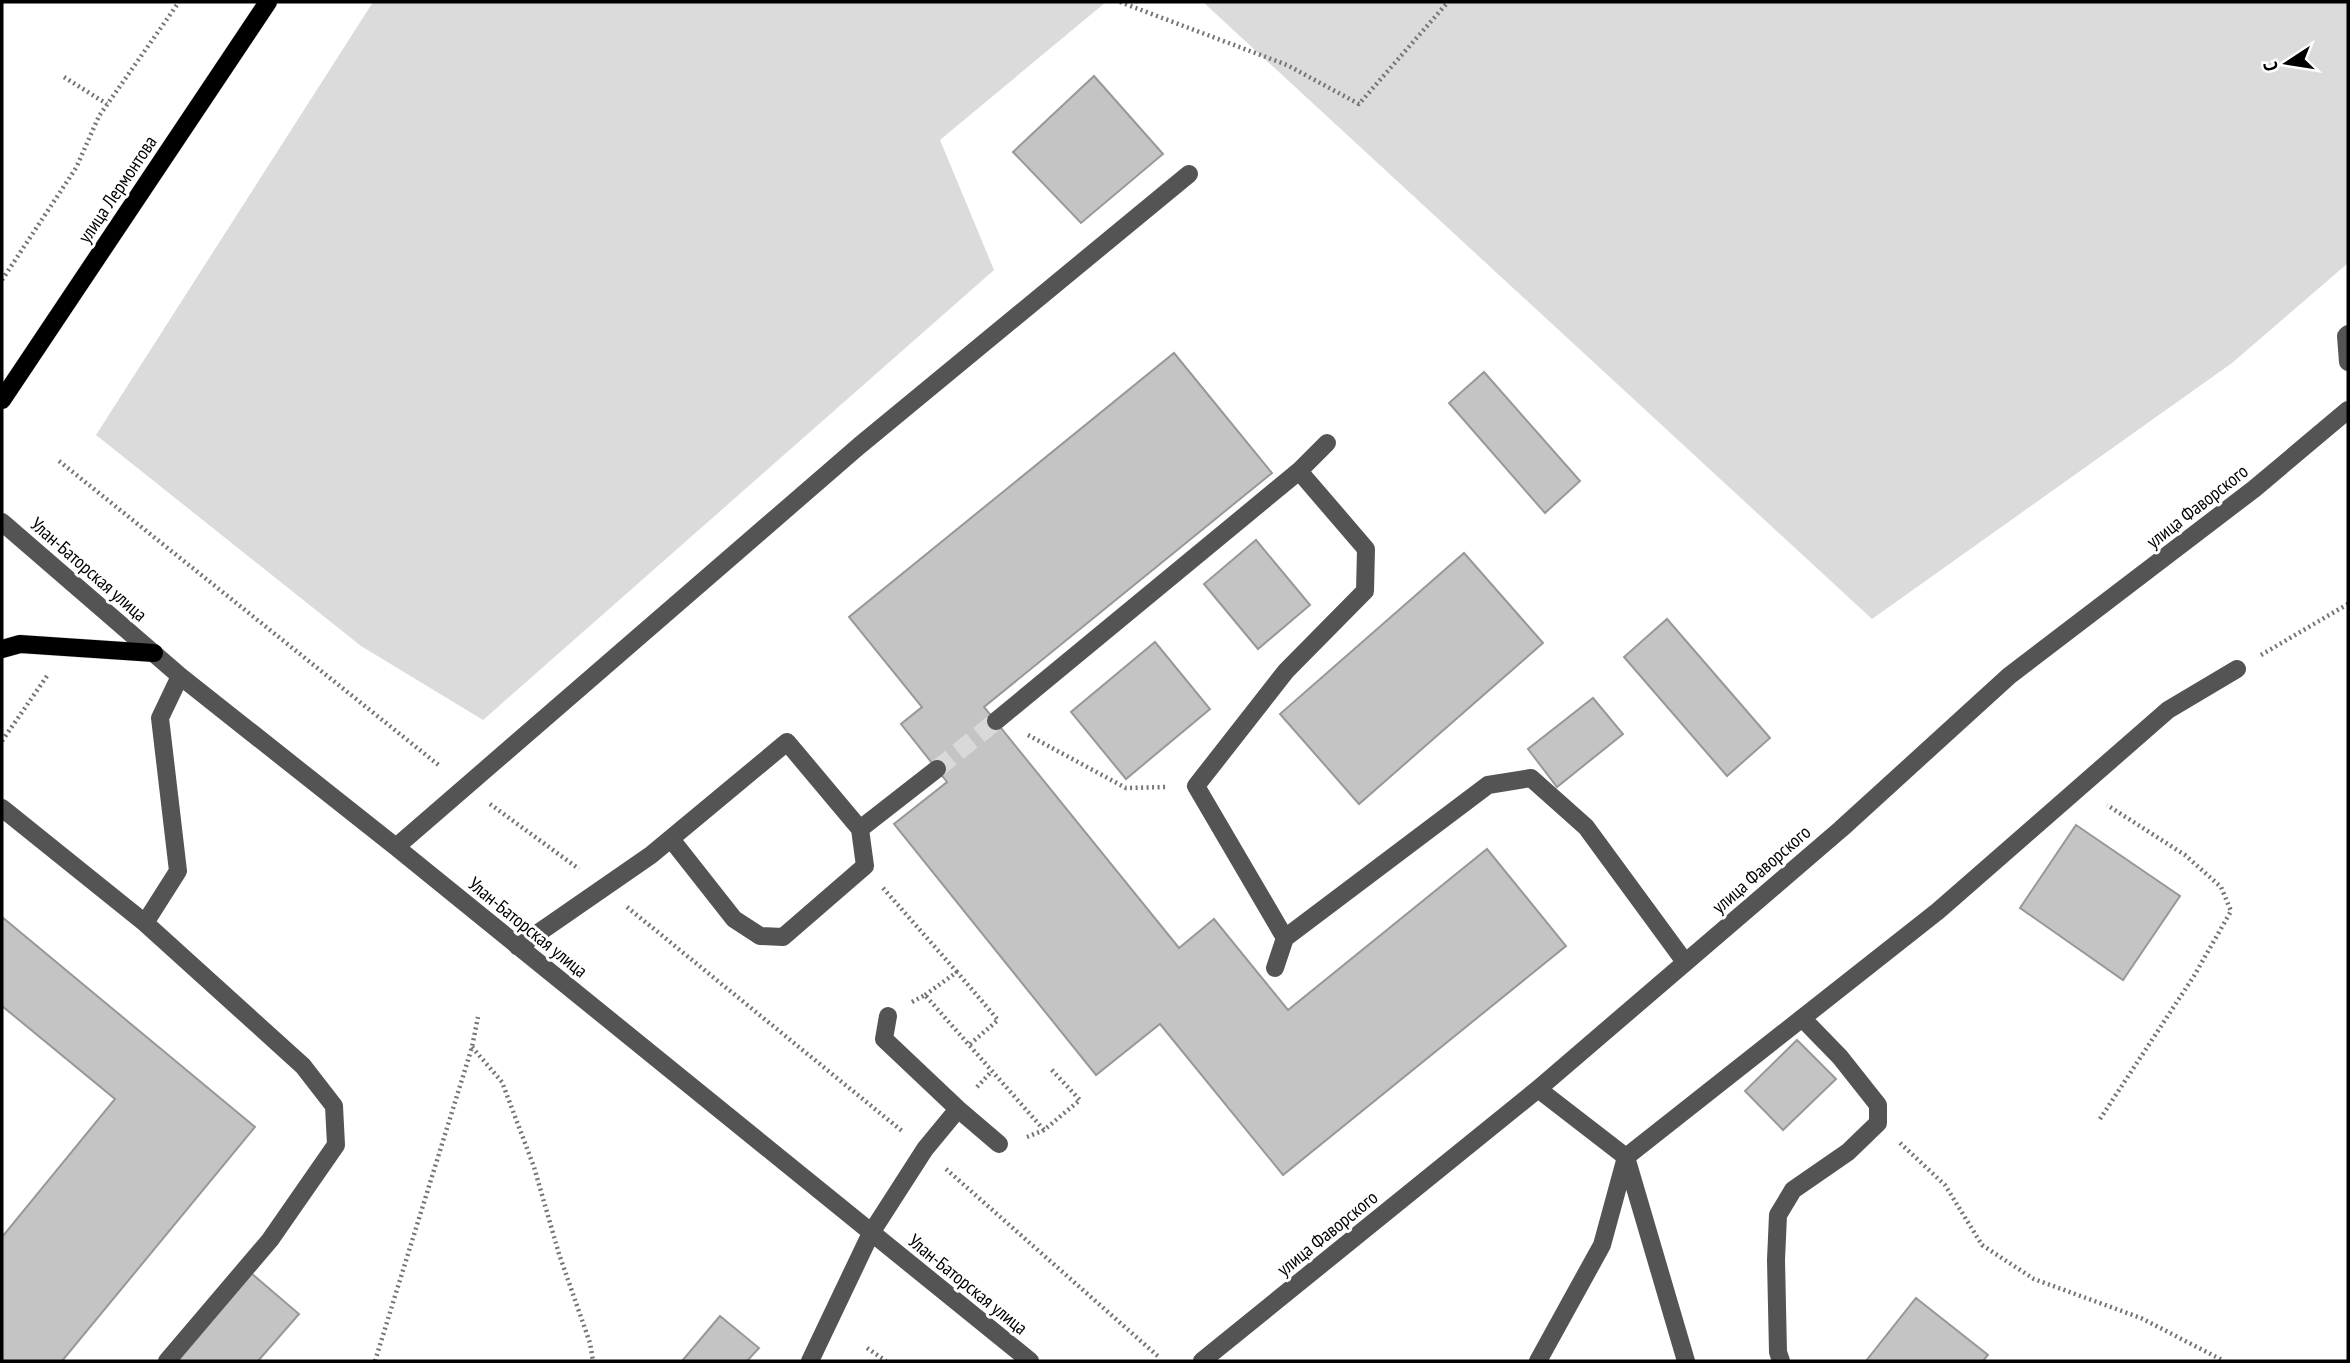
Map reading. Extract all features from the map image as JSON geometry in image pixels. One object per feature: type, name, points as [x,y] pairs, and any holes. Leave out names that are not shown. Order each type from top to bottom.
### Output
[{"type":"main road","name":"улица Лермонтова","points":[[2,400],[268,2]]},
{"type":"main road","points":[[2,649],[20,644],[154,653]]},
{"type":"street","points":[[396,847],[859,446],[1189,174]]},
{"type":"street","points":[[2348,334],[2348,362]]},
{"type":"street","name":"улица Фаворского","points":[[1202,1361],[1538,1089],[1841,828],[2009,676],[2254,489],[2348,410]]},
{"type":"street","points":[[1000,718],[1299,471],[1327,443]]},
{"type":"street","points":[[1285,938],[1196,786],[1286,671],[1365,591],[1366,549],[1299,471]]},
{"type":"street","name":"Улан-Баторская улица","points":[[2,522],[180,676],[396,847],[1030,1361]]},
{"type":"street","points":[[1538,1361],[1602,1245],[1626,1157],[1938,911],[2168,710],[2237,668]]},
{"type":"street","points":[[145,923],[178,870],[160,718],[180,676]]},
{"type":"street","points":[[518,947],[671,839],[787,742],[860,830],[865,866],[783,937],[760,936],[734,919],[671,839]]},
{"type":"street","points":[[860,830],[937,769]]},
{"type":"street","points":[[1275,968],[1285,938],[1488,785],[1531,778],[1586,827],[1685,962]]},
{"type":"street","points":[[2,808],[145,923],[303,1066],[334,1106],[336,1145],[270,1240],[167,1361]]},
{"type":"street","points":[[888,1016],[884,1039],[999,1144]]},
{"type":"street","points":[[1781,1361],[1778,1352],[1776,1260],[1778,1215],[1793,1190],[1848,1152],[1878,1124],[1878,1105],[1840,1057],[1802,1018]]},
{"type":"street","points":[[1538,1089],[1626,1157],[1686,1361]]},
{"type":"street","points":[[810,1361],[871,1233],[925,1149],[958,1108]]},
{"type":"path","points":[[2,280],[76,168],[99,116],[179,2]]},
{"type":"path","points":[[1122,2],[1287,65],[1359,104],[1448,2]]},
{"type":"path","points":[[64,77],[107,104]]},
{"type":"path","points":[[2237,668],[2348,604]]},
{"type":"path","points":[[2,741],[53,667]]},
{"type":"path","points":[[1000,718],[1126,788],[1196,786]]},
{"type":"path","points":[[2080,788],[2185,855],[2221,887],[2231,911],[2194,976],[2100,1119]]},
{"type":"path","points":[[879,883],[998,1020],[970,1045]]},
{"type":"path","points":[[888,1016],[925,995],[957,972]]},
{"type":"path","points":[[925,995],[1044,1130]]},
{"type":"path","points":[[375,1361],[472,1047],[478,1017]]},
{"type":"path","points":[[472,1047],[502,1082],[534,1167],[559,1254],[590,1343],[593,1361]]},
{"type":"path","points":[[999,1144],[1044,1130],[1080,1100],[1050,1068]]},
{"type":"path","points":[[1878,1124],[1945,1185],[1982,1245],[2034,1279],[2141,1318],[2224,1361]]},
{"type":"path","points":[[867,1348],[886,1361]]},
{"type":"shaded area","points":[[373,2],[1106,2],[940,140],[994,270],[483,720],[361,646],[96,435]]},
{"type":"shaded area","points":[[1203,2],[2348,2],[2348,263],[2232,363],[1872,619]]},
{"type":"building","points":[[1094,76],[1163,154],[1081,223],[1013,152]]},
{"type":"building","points":[[1174,353],[1272,473],[984,707],[1179,948],[1214,919],[1288,1010],[1487,849],[1566,946],[1283,1175],[1160,1024],[1096,1075],[894,824],[947,782],[901,724],[922,707],[849,617]]},
{"type":"building","points":[[1484,372],[1580,481],[1545,513],[1449,403]]},
{"type":"building","points":[[1256,540],[1310,605],[1258,649],[1204,584]]},
{"type":"building","points":[[1464,553],[1543,643],[1359,804],[1280,714]]},
{"type":"building","points":[[1667,619],[1770,738],[1727,776],[1624,657]]},
{"type":"building","points":[[1155,642],[1210,709],[1126,779],[1071,712]]},
{"type":"building","points":[[1593,698],[1623,734],[1557,787],[1528,749]]},
{"type":"building","points":[[2076,825],[2180,896],[2123,980],[2020,908]]},
{"type":"building","points":[[2,917],[255,1127],[62,1361],[2,1361],[2,1237],[115,1099],[2,1006]]},
{"type":"building","points":[[1797,1040],[1836,1079],[1783,1130],[1745,1091]]},
{"type":"building","points":[[251,1273],[299,1314],[258,1361],[176,1361]]},
{"type":"building","points":[[1916,1298],[1988,1355],[1983,1361],[1866,1361]]},
{"type":"building","points":[[720,1316],[759,1348],[747,1361],[682,1361]]},
{"type":"tunnel","points":[[937,769],[996,721]]}]
